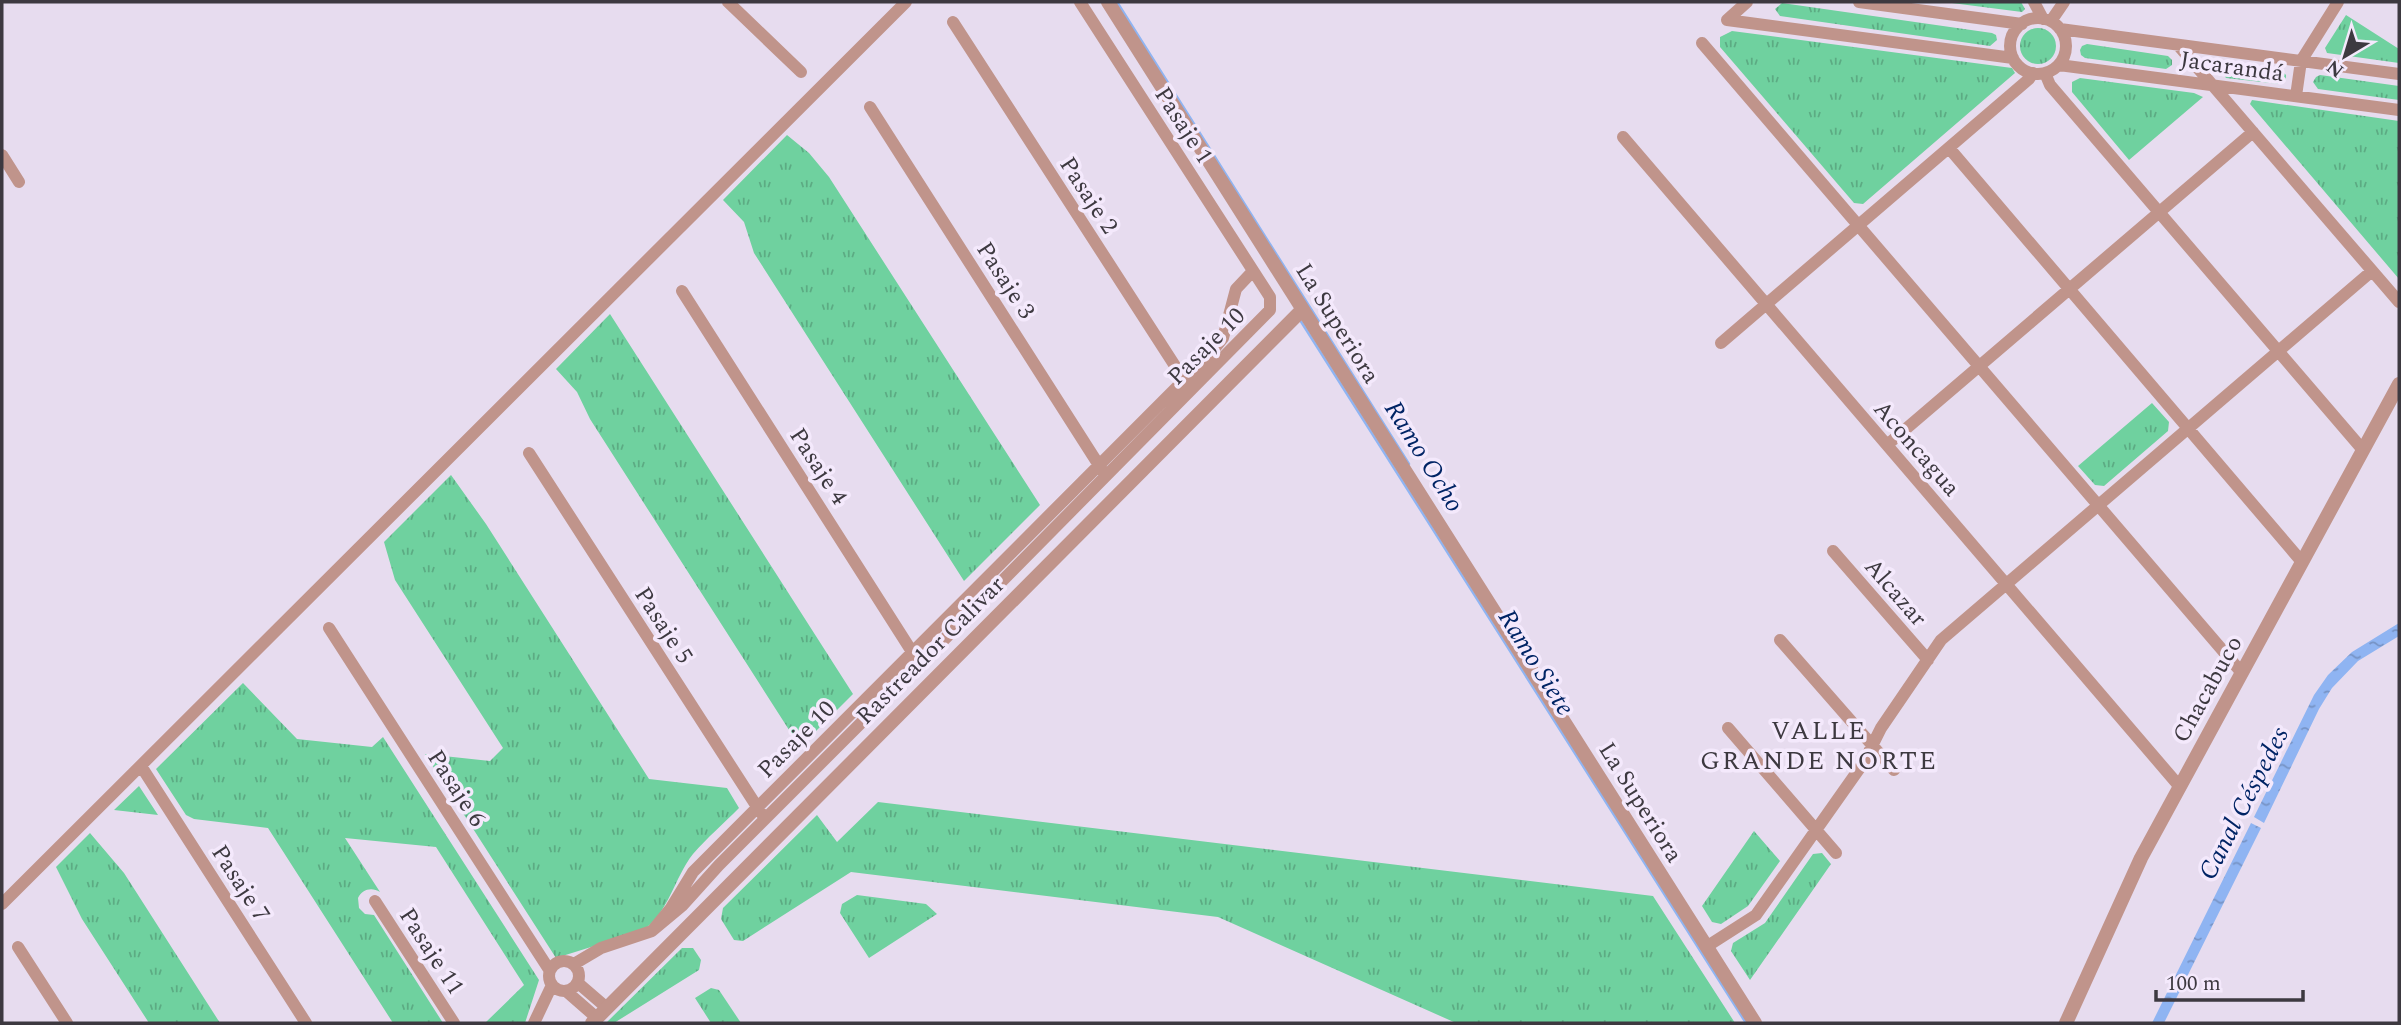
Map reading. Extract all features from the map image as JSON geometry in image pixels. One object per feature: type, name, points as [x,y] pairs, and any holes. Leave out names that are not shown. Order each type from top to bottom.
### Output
[{"type":"street","points":[[728,2],[801,72]]},
{"type":"street","points":[[2,904],[906,2]]},
{"type":"street","name":"Pasaje 1","points":[[1080,2],[1253,271]]},
{"type":"street","name":"La Superiora","points":[[1108,2],[1755,1023]]},
{"type":"street","points":[[1747,2],[1727,20],[2013,58]]},
{"type":"street","name":"Jacarandá","points":[[1859,2],[2022,24],[2028,20],[2051,23],[2178,45],[2399,75]]},
{"type":"street","points":[[1721,342],[2039,73],[2059,65],[2066,51],[2066,43],[2034,2]]},
{"type":"street","points":[[2051,23],[2064,2]]},
{"type":"street","points":[[2296,96],[2301,61],[2338,2]]},
{"type":"street","name":"Pasaje 2","points":[[953,22],[1187,386]]},
{"type":"street","points":[[2022,24],[2016,29],[2011,43],[2013,58],[2021,68],[2039,73],[2050,85],[2363,450]]},
{"type":"street","points":[[1702,43],[2242,673]]},
{"type":"street","points":[[2178,45],[2399,302]]},
{"type":"street","name":"Jacarandá","points":[[2059,65],[2399,110]]},
{"type":"street","name":"Pasaje 3","points":[[870,107],[1106,476]]},
{"type":"street","points":[[1887,445],[2253,132]]},
{"type":"street","name":"Aconcagua","points":[[1623,136],[2180,787]]},
{"type":"street","points":[[1949,148],[2302,562]]},
{"type":"street","points":[[2,155],[19,182]]},
{"type":"street","name":"Pasaje 10","points":[[574,964],[601,947],[652,931],[682,906],[1106,476],[1187,386],[1223,338],[1236,289],[1253,271],[1270,297],[1270,310],[1187,386],[1098,464],[693,872],[671,908],[652,931]]},
{"type":"street","points":[[1706,947],[1756,915],[1864,762],[1881,728],[1941,640],[2372,271]]},
{"type":"street","name":"Pasaje 4","points":[[682,291],[920,664]]},
{"type":"street","name":"Rastreador Calivar","points":[[598,1017],[1302,310]]},
{"type":"street","name":"Chacabuco","points":[[2066,1023],[2141,858],[2399,384]]},
{"type":"street","name":"Pasaje 5","points":[[529,453],[765,819]]},
{"type":"street","name":"Alcazar","points":[[1833,551],[1928,660]]},
{"type":"street","name":"Pasaje 6","points":[[329,628],[550,971]]},
{"type":"street","points":[[1780,640],[1894,770]]},
{"type":"street","points":[[1728,728],[1836,853]]},
{"type":"street","name":"Pasaje 7","points":[[141,766],[306,1023]]},
{"type":"street","name":"Pasaje 11","points":[[375,901],[454,1023]]},
{"type":"street","points":[[18,947],[67,1023]]},
{"type":"street","points":[[536,1020],[552,985],[550,971],[555,963],[560,961],[574,964],[579,973],[578,983],[598,1017]]},
{"type":"street","points":[[566,991],[578,983]]},
{"type":"street","points":[[552,985],[566,991],[598,1017]]},
{"type":"green space","points":[[1944,2],[2021,2],[2025,9],[2022,12]]},
{"type":"green space","points":[[1782,3],[1992,33],[1997,40],[1990,46],[1780,16],[1775,9]]},
{"type":"green space","points":[[2346,15],[2399,49],[2399,63],[2327,53],[2325,48]]},
{"type":"green space","points":[[2038,28],[2051,33],[2056,46],[2051,59],[2038,64],[2025,59],[2020,46],[2025,33]]},
{"type":"green space","points":[[1732,31],[2012,68],[2015,73],[1863,204],[1854,203],[1720,47],[1720,37]]},
{"type":"green space","points":[[2087,44],[2168,56],[2172,65],[2166,69],[2085,58],[2080,50]]},
{"type":"green space","points":[[2228,65],[2282,71],[2286,80],[2280,84],[2226,78],[2221,71]]},
{"type":"green space","points":[[2320,75],[2399,86],[2399,100],[2318,89],[2313,82]]},
{"type":"green space","points":[[2080,78],[2194,93],[2203,97],[2129,160],[2072,92],[2072,82]]},
{"type":"green space","points":[[2252,100],[2399,121],[2399,279],[2250,104]]},
{"type":"green space","points":[[787,135],[809,153],[829,177],[1040,505],[964,581],[754,253],[744,222],[723,200]]},
{"type":"green space","points":[[610,314],[853,694],[800,747],[590,419],[577,392],[556,369]]},
{"type":"green space","points":[[2152,403],[2169,422],[2168,431],[2104,486],[2095,485],[2078,466]]},
{"type":"green space","points":[[451,475],[486,524],[649,779],[727,788],[739,808],[693,854],[659,915],[642,931],[556,958],[425,754],[490,761],[503,748],[395,580],[384,542]]},
{"type":"green space","points":[[243,683],[297,739],[372,747],[383,737],[539,980],[525,1023],[485,1023],[524,985],[436,847],[345,838],[380,892],[371,889],[362,893],[358,898],[359,908],[365,914],[374,915],[443,1023],[393,1023],[268,828],[194,819],[186,815],[156,769]]},
{"type":"green space","points":[[139,786],[158,815],[114,810]]},
{"type":"green space","points":[[878,802],[1653,896],[1735,1023],[1456,1023],[1218,917],[851,872],[743,941],[734,940],[721,919],[723,908],[817,815],[837,842]]},
{"type":"green space","points":[[1754,831],[1780,861],[1748,906],[1721,924],[1712,922],[1702,906]]},
{"type":"green space","points":[[90,833],[124,873],[220,1023],[149,1023],[82,919],[56,867]]},
{"type":"green space","points":[[1822,853],[1831,864],[1750,980],[1731,951],[1733,943],[1765,923],[1813,854]]},
{"type":"green space","points":[[857,895],[926,904],[937,914],[869,958],[840,913],[842,904]]},
{"type":"green space","points":[[682,948],[693,948],[701,960],[699,970],[614,1023],[606,1023]]},
{"type":"green space","points":[[711,988],[719,990],[741,1023],[711,1023],[695,998]]},
{"type":"water","points":[[2399,623],[2399,636],[2358,661],[2332,688],[2319,709],[2264,823],[2254,817],[2314,695],[2328,675],[2352,652]]},
{"type":"water","points":[[2251,823],[2261,828],[2164,1023],[2152,1023]]},
{"type":"waterway","name":"Ramo Ocho","points":[[1117,2],[1409,464]]},
{"type":"waterway","name":"Ramo Siete","points":[[1300,320],[1746,1023]]},
{"type":"district","name":"VALLE GRANDE NORTE","points":[[1819,745]]},
{"type":"water label","name":"Canal Céspedes","points":[[2243,803]]}]
